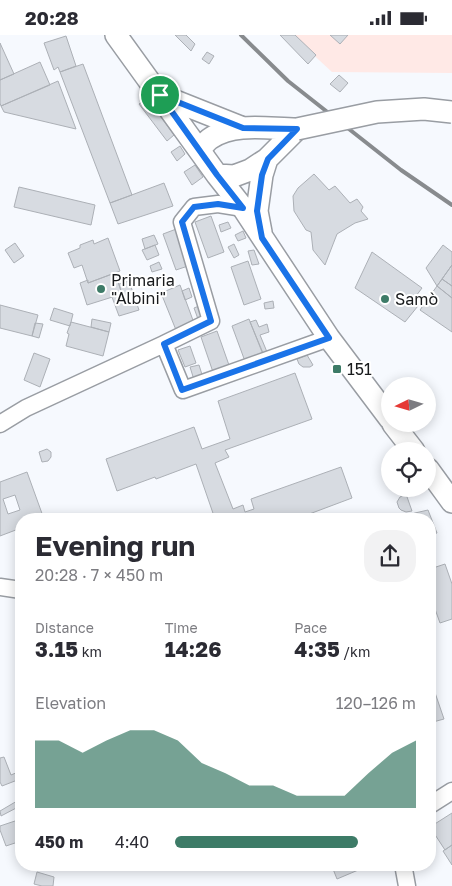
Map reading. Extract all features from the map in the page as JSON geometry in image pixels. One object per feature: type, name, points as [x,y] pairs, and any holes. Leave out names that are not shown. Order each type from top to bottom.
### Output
[{"type":"main road","points":[[116,35],[243,208],[329,338],[381,407]]},
{"type":"main road","points":[[160,95],[243,128]]},
{"type":"main road","points":[[200,150],[208,140],[220,133],[243,128],[297,129],[377,112],[424,109],[452,112]]},
{"type":"main road","points":[[217,175],[234,176],[250,170],[268,159],[297,129]]},
{"type":"main road","points":[[262,238],[257,211],[262,175],[268,159]]},
{"type":"main road","points":[[436,480],[452,502]]},
{"type":"street","points":[[0,424],[26,408],[211,321],[182,222],[194,207],[218,204],[243,208]]},
{"type":"street","points":[[164,344],[182,390],[329,338]]},
{"type":"street","points":[[0,587],[15,589]]},
{"type":"street","points":[[436,801],[452,791]]},
{"type":"street","points":[[404,871],[407,886]]},
{"type":"shaded area","points":[[292,35],[452,35],[452,73],[332,72]]},
{"type":"building","points":[[175,35],[186,35],[195,44],[191,51]]},
{"type":"building","points":[[280,35],[295,35],[316,55],[308,64]]},
{"type":"building","points":[[330,35],[348,35],[340,44]]},
{"type":"building","points":[[66,36],[76,66],[60,72],[58,67],[54,70],[44,43]]},
{"type":"building","points":[[0,43],[14,74],[0,80]]},
{"type":"building","points":[[207,52],[214,56],[209,64],[202,59]]},
{"type":"building","points":[[40,62],[50,85],[1,106],[0,80]]},
{"type":"building","points":[[83,64],[132,195],[110,203],[60,72]]},
{"type":"building","points":[[339,75],[348,83],[340,92],[330,84]]},
{"type":"building","points":[[58,81],[76,129],[4,112],[1,106]]},
{"type":"building","points":[[147,98],[174,135],[167,141],[139,104]]},
{"type":"building","points":[[180,146],[185,154],[177,161],[171,152]]},
{"type":"building","points":[[195,165],[203,177],[192,185],[184,172]]},
{"type":"building","points":[[314,174],[329,190],[335,186],[350,203],[357,199],[363,207],[361,211],[368,219],[355,223],[337,234],[325,265],[313,250],[311,232],[306,230],[294,211],[293,196],[298,188]]},
{"type":"building","points":[[164,183],[173,206],[118,224],[110,203]]},
{"type":"building","points":[[19,187],[95,205],[91,225],[14,207]]},
{"type":"building","points":[[211,216],[224,252],[208,258],[195,222]]},
{"type":"building","points":[[228,222],[231,228],[221,232],[219,225]]},
{"type":"building","points":[[179,228],[191,265],[176,270],[163,234]]},
{"type":"building","points":[[243,231],[246,238],[238,241],[235,235]]},
{"type":"building","points":[[154,235],[158,244],[145,249],[142,239]]},
{"type":"building","points":[[108,238],[120,271],[88,283],[82,265],[74,268],[68,253],[80,248],[80,245],[93,240],[94,244]]},
{"type":"building","points":[[15,243],[24,256],[14,263],[5,250]]},
{"type":"building","points":[[234,244],[239,255],[234,258],[228,247]]},
{"type":"building","points":[[155,245],[159,255],[147,260],[142,250]]},
{"type":"building","points":[[443,245],[452,252],[452,265],[437,286],[426,268]]},
{"type":"building","points":[[254,250],[259,264],[252,265],[248,251]]},
{"type":"building","points":[[372,252],[422,288],[416,296],[422,301],[405,322],[355,288]]},
{"type":"building","points":[[248,261],[261,299],[244,305],[231,267]]},
{"type":"building","points":[[159,262],[162,269],[152,272],[150,266]]},
{"type":"building","points":[[452,265],[452,286],[442,279]]},
{"type":"building","name":"Primaria \"Albini\"","points":[[115,273],[122,294],[87,305],[80,283],[88,280],[88,283]]},
{"type":"building","points":[[442,279],[452,286],[452,298],[437,286]]},
{"type":"building","points":[[129,281],[139,310],[119,316],[112,297],[122,294],[119,284]]},
{"type":"building","points":[[180,285],[194,323],[176,330],[161,293]]},
{"type":"building","points":[[437,286],[452,298],[452,332],[420,310]]},
{"type":"building","points":[[189,288],[192,297],[185,300],[182,291]]},
{"type":"building","points":[[273,301],[274,308],[265,309],[264,303]]},
{"type":"building","points":[[0,305],[38,315],[32,336],[0,328]]},
{"type":"building","points":[[199,306],[204,317],[198,319],[194,308]]},
{"type":"building","points":[[54,308],[73,314],[70,326],[50,320]]},
{"type":"building","points":[[92,319],[111,323],[109,332],[91,327]]},
{"type":"building","points":[[249,319],[264,357],[246,364],[232,326]]},
{"type":"building","points":[[256,320],[259,327],[267,324],[269,332],[260,335],[267,352],[263,353],[250,322]]},
{"type":"building","points":[[71,322],[109,332],[103,356],[66,346],[69,334],[67,333]]},
{"type":"building","points":[[35,323],[43,324],[39,338],[32,336]]},
{"type":"building","points":[[217,331],[230,368],[214,375],[201,337]]},
{"type":"building","points":[[190,346],[196,363],[185,367],[178,350]]},
{"type":"building","points":[[34,353],[50,359],[40,387],[24,380]]},
{"type":"building","points":[[307,355],[313,365],[303,367],[297,359]]},
{"type":"building","points":[[199,365],[204,381],[195,383],[190,367]]},
{"type":"building","points":[[295,373],[312,419],[225,450],[229,457],[215,463],[233,509],[243,505],[245,512],[254,509],[251,499],[341,467],[352,498],[312,513],[213,513],[196,464],[117,491],[106,459],[194,427],[202,449],[230,439],[218,401]]},
{"type":"building","points":[[47,449],[51,452],[51,457],[48,461],[42,462],[39,452]]},
{"type":"building","points":[[27,472],[42,513],[15,513],[15,530],[0,536],[0,482]],"holes":[[[15,495],[20,510],[8,514],[3,499]]]},
{"type":"building","points":[[400,497],[407,497],[412,511],[406,512],[401,510],[397,502]]},
{"type":"building","points":[[428,510],[429,513],[415,513]]},
{"type":"building","points":[[445,564],[452,584],[452,619],[440,623],[436,612],[436,567]]},
{"type":"building","points":[[436,696],[444,719],[436,721]]},
{"type":"building","points":[[4,757],[11,775],[15,773],[15,781],[2,786],[0,782],[0,758]]},
{"type":"building","points":[[15,802],[15,809],[1,816],[0,811]]},
{"type":"building","points":[[452,813],[452,845],[445,850],[436,836],[436,823]]},
{"type":"building","points":[[15,821],[15,843],[6,846],[0,826]]},
{"type":"building","points":[[452,845],[452,865],[443,851]]},
{"type":"building","points":[[334,871],[356,871],[337,879]]},
{"type":"building","points":[[37,872],[54,877],[53,886],[34,884]]},
{"type":"railway","points":[[241,35],[288,81],[401,170],[452,205]]},
{"type":"place","name":"Primaria \"Albini\"","points":[[101,289]]},
{"type":"place","name":"Samò","points":[[385,299]]},
{"type":"place","name":"151","points":[[337,369]]},
{"type":"route","points":[[160,95],[243,128],[297,129],[268,159],[262,175],[257,211],[262,238],[329,338],[182,390],[164,344],[211,321],[182,222],[194,207],[218,204],[243,208],[160,95]]}]
